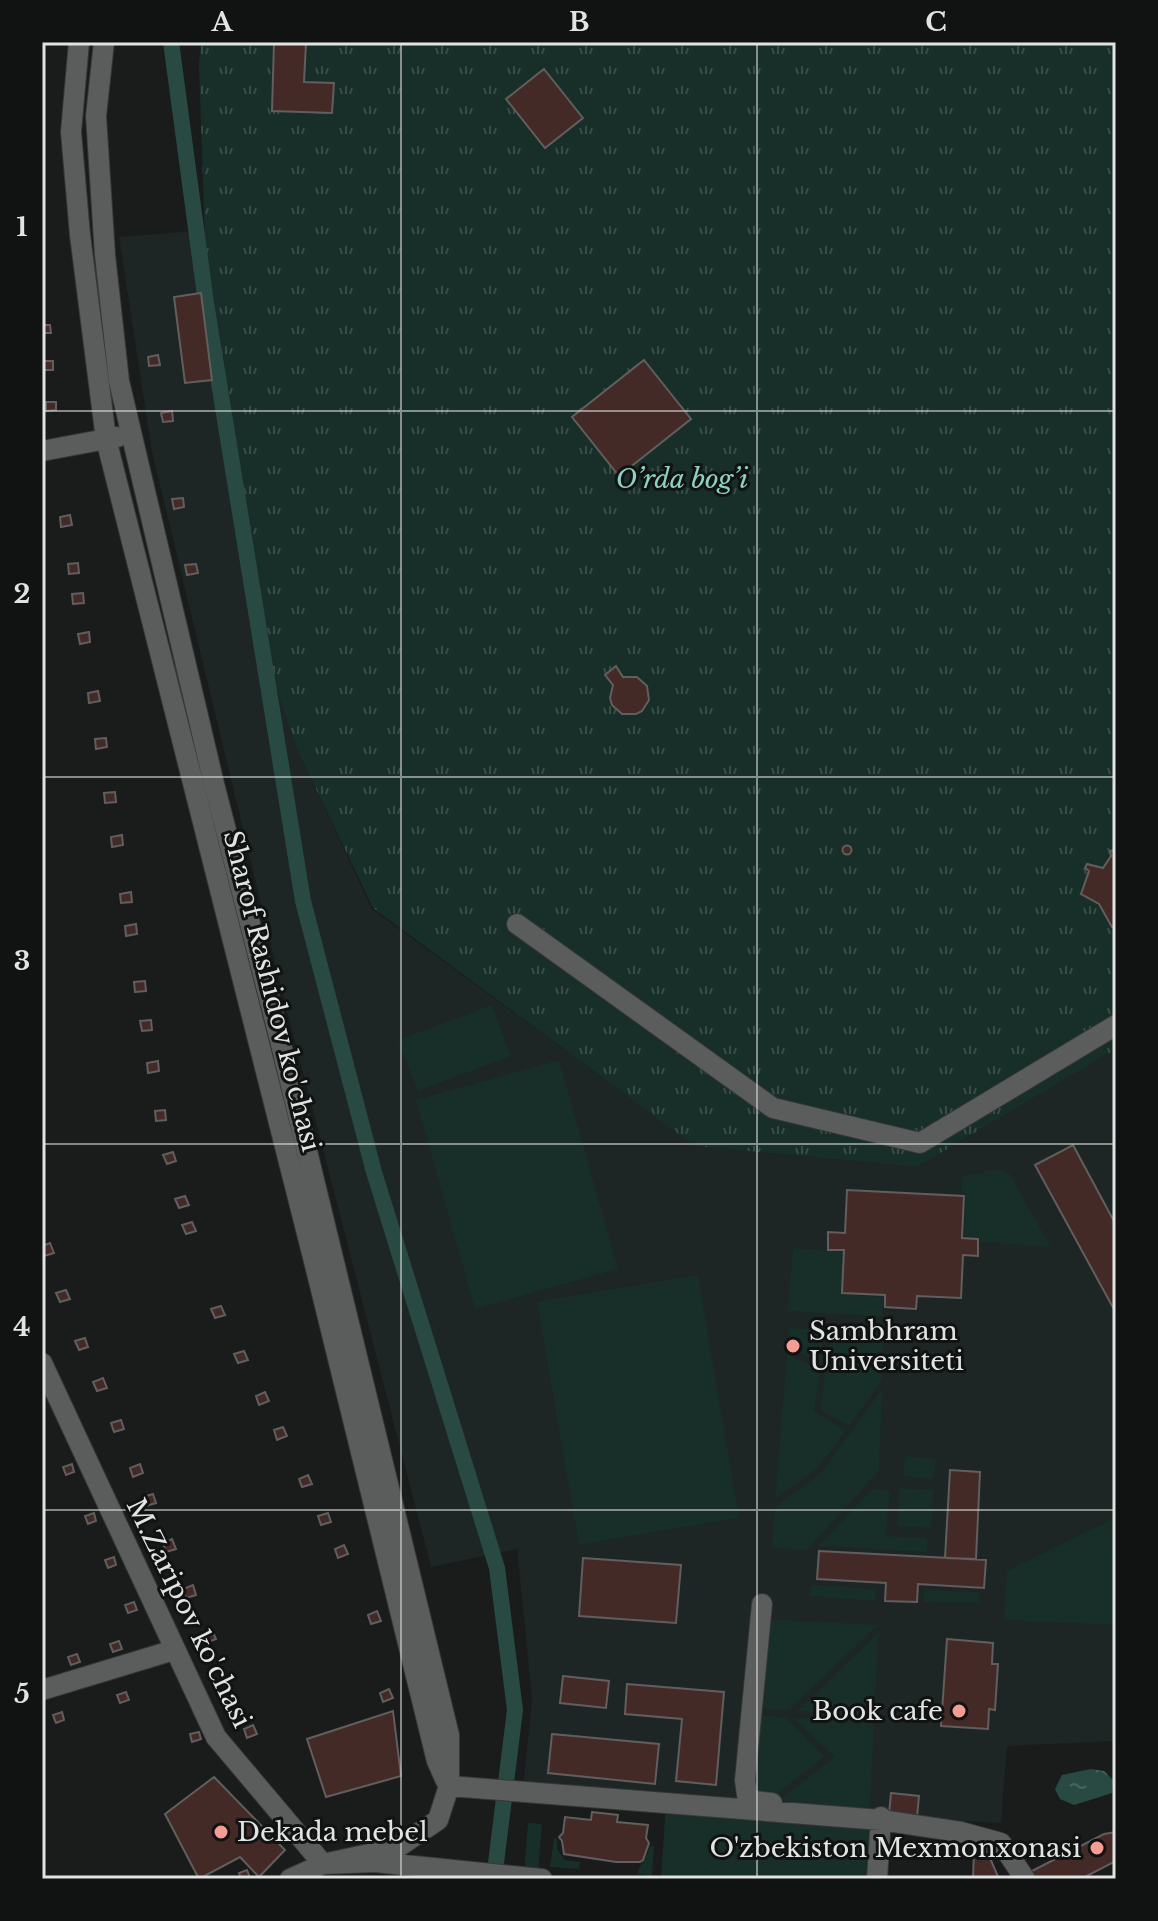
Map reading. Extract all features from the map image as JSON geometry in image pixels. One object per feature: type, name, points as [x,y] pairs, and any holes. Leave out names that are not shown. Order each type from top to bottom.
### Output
[{"type":"street","name":"Sharof Rashidov ko'chasi","points":[[79,42],[71,132],[80,235],[106,439],[437,1761],[449,1786]]},
{"type":"street","points":[[104,42],[96,116],[105,255],[119,381],[214,784],[405,1545],[449,1735],[449,1786],[438,1820],[397,1848],[323,1864],[290,1879]]},
{"type":"street","points":[[42,451],[131,435]]},
{"type":"street","points":[[517,924],[773,1108],[920,1143],[1116,1025]]},
{"type":"street","name":"M.Zaripov ko'chasi","points":[[42,1363],[50,1403],[216,1737],[323,1864]]},
{"type":"street","points":[[762,1604],[745,1780],[747,1795],[753,1801],[881,1816],[1001,1843],[1025,1879]]},
{"type":"street","points":[[42,1690],[174,1650]]},
{"type":"street","points":[[449,1786],[881,1816]]},
{"type":"street","points":[[877,1879],[881,1816]]},
{"type":"street","points":[[323,1864],[375,1862],[535,1878]]},
{"type":"shaded area","name":"Sambhram Universiteti","points":[[196,231],[205,268],[274,682],[296,747],[372,909],[696,1146],[917,1167],[1116,1049],[1116,1741],[1007,1746],[1001,1823],[881,1817],[523,1789],[532,1698],[517,1549],[431,1567],[283,995],[152,452],[119,237]]},
{"type":"green space","name":"O’rda bog’i","points":[[201,42],[1116,42],[1116,1049],[917,1167],[695,1146],[373,908],[296,747],[274,682],[206,268],[199,65]]},
{"type":"green space","points":[[492,1005],[511,1056],[418,1091],[398,1040]]},
{"type":"green space","points":[[559,1060],[618,1269],[475,1309],[416,1100]]},
{"type":"green space","points":[[995,1169],[1010,1174],[1051,1247],[980,1242],[980,1237],[964,1236],[966,1194],[961,1193],[962,1177]]},
{"type":"green space","points":[[793,1248],[844,1252],[841,1294],[884,1297],[882,1317],[788,1311]]},
{"type":"green space","points":[[698,1275],[739,1518],[579,1545],[537,1302]]},
{"type":"green space","points":[[789,1328],[824,1330],[820,1362],[788,1347]]},
{"type":"green space","points":[[831,1330],[884,1332],[883,1351],[827,1368]]},
{"type":"green space","points":[[787,1354],[820,1370],[814,1412],[846,1430],[818,1468],[775,1499]]},
{"type":"green space","points":[[882,1357],[882,1381],[849,1426],[821,1411],[825,1373]]},
{"type":"green space","points":[[882,1389],[879,1471],[807,1550],[772,1548],[775,1507],[822,1472]]},
{"type":"green space","points":[[905,1456],[936,1459],[934,1479],[903,1476]]},
{"type":"green space","points":[[899,1488],[934,1490],[931,1528],[897,1526]]},
{"type":"green space","points":[[872,1489],[890,1491],[886,1536],[927,1538],[927,1552],[819,1546]]},
{"type":"green space","points":[[1116,1517],[1116,1625],[1004,1620],[1007,1571]]},
{"type":"green space","points":[[810,1585],[876,1589],[875,1601],[809,1596]]},
{"type":"green space","points":[[924,1590],[979,1592],[979,1603],[923,1602]]},
{"type":"green space","points":[[768,1619],[878,1625],[789,1710],[762,1709]]},
{"type":"green space","points":[[879,1632],[874,1715],[798,1711]]},
{"type":"green space","points":[[762,1715],[786,1717],[824,1757],[769,1800],[754,1798]]},
{"type":"green space","points":[[793,1718],[874,1723],[870,1809],[778,1801],[835,1757]]},
{"type":"green space","points":[[666,1801],[872,1815],[867,1879],[661,1879]]},
{"type":"green space","points":[[528,1823],[542,1824],[538,1873],[524,1872]]},
{"type":"green space","points":[[554,1838],[565,1860],[580,1862],[579,1869],[550,1867]]},
{"type":"green space","points":[[650,1846],[654,1846],[652,1876],[637,1874],[648,1854]]},
{"type":"water","points":[[1091,1769],[1104,1771],[1113,1780],[1112,1793],[1074,1805],[1060,1799],[1055,1789],[1062,1775]]},
{"type":"building","points":[[274,42],[306,43],[304,82],[334,83],[332,113],[272,111]]},
{"type":"building","points":[[544,69],[583,118],[545,148],[506,99]]},
{"type":"building","points":[[201,293],[212,380],[185,383],[174,297]]},
{"type":"building","points":[[42,325],[50,325],[51,333],[42,333]]},
{"type":"building","points":[[158,355],[160,365],[149,366],[148,357]]},
{"type":"building","points":[[644,360],[691,419],[619,476],[572,417]]},
{"type":"building","points":[[44,361],[53,361],[53,370],[44,370]]},
{"type":"building","points":[[46,402],[56,402],[56,410],[46,411]]},
{"type":"building","points":[[172,411],[173,421],[163,422],[161,413]]},
{"type":"building","points":[[183,498],[184,507],[174,509],[172,499]]},
{"type":"building","points":[[70,515],[72,525],[61,527],[60,517]]},
{"type":"building","points":[[78,563],[79,573],[69,574],[68,564]]},
{"type":"building","points":[[196,564],[198,573],[187,575],[185,565]]},
{"type":"building","points":[[83,593],[84,603],[73,604],[72,594]]},
{"type":"building","points":[[89,632],[90,642],[80,644],[78,634]]},
{"type":"building","points":[[616,666],[623,677],[637,677],[647,686],[649,700],[636,714],[622,714],[612,705],[613,685],[605,675]]},
{"type":"building","points":[[98,691],[100,701],[89,703],[88,693]]},
{"type":"building","points":[[106,738],[107,747],[96,749],[95,739]]},
{"type":"building","points":[[115,792],[116,802],[105,803],[104,793]]},
{"type":"building","points":[[122,835],[123,845],[112,847],[111,837]]},
{"type":"building","points":[[847,845],[852,850],[847,855],[842,850]]},
{"type":"building","points":[[1114,850],[1116,926],[1112,927],[1099,904],[1081,894],[1089,871],[1085,868],[1087,864],[1103,868],[1111,856],[1110,851]]},
{"type":"building","points":[[131,892],[132,902],[121,903],[120,894]]},
{"type":"building","points":[[136,924],[137,934],[126,936],[125,926]]},
{"type":"building","points":[[145,981],[146,991],[135,992],[134,982]]},
{"type":"building","points":[[151,1020],[152,1030],[142,1031],[140,1021]]},
{"type":"building","points":[[158,1061],[159,1071],[148,1073],[147,1063]]},
{"type":"building","points":[[165,1110],[166,1120],[156,1121],[155,1111]]},
{"type":"building","points":[[1073,1145],[1116,1225],[1116,1313],[1035,1165]]},
{"type":"building","points":[[173,1152],[176,1161],[167,1164],[163,1155]]},
{"type":"building","points":[[847,1190],[964,1196],[962,1238],[978,1239],[978,1256],[963,1255],[961,1298],[917,1296],[916,1309],[885,1307],[885,1295],[842,1293],[844,1250],[828,1250],[828,1232],[845,1233]]},
{"type":"building","points":[[185,1196],[189,1205],[179,1208],[175,1199]]},
{"type":"building","points":[[192,1222],[196,1231],[186,1234],[182,1225]]},
{"type":"building","points":[[50,1243],[54,1253],[44,1256],[42,1246]]},
{"type":"building","points":[[66,1290],[70,1299],[60,1302],[56,1293]]},
{"type":"building","points":[[221,1306],[225,1315],[215,1318],[211,1309]]},
{"type":"building","points":[[85,1338],[88,1347],[79,1350],[75,1341]]},
{"type":"building","points":[[244,1351],[248,1360],[238,1363],[234,1354]]},
{"type":"building","points":[[103,1378],[107,1388],[97,1391],[93,1382]]},
{"type":"building","points":[[265,1392],[269,1401],[259,1405],[256,1396]]},
{"type":"building","points":[[121,1420],[124,1429],[114,1432],[111,1423]]},
{"type":"building","points":[[283,1427],[287,1436],[277,1440],[274,1430]]},
{"type":"building","points":[[72,1464],[74,1472],[66,1475],[63,1467]]},
{"type":"building","points":[[140,1464],[143,1473],[133,1477],[130,1468]]},
{"type":"building","points":[[950,1470],[980,1472],[976,1559],[945,1558]]},
{"type":"building","points":[[308,1475],[312,1484],[302,1487],[299,1479]]},
{"type":"building","points":[[153,1494],[156,1503],[146,1506],[143,1497]]},
{"type":"building","points":[[94,1513],[96,1521],[88,1524],[85,1516]]},
{"type":"building","points":[[328,1513],[331,1522],[321,1525],[318,1516]]},
{"type":"building","points":[[172,1539],[176,1549],[166,1552],[163,1543]]},
{"type":"building","points":[[344,1545],[348,1554],[338,1558],[335,1549]]},
{"type":"building","points":[[819,1551],[986,1560],[984,1588],[918,1584],[917,1602],[885,1601],[886,1583],[817,1579]]},
{"type":"building","points":[[114,1557],[116,1565],[108,1568],[105,1560]]},
{"type":"building","points":[[583,1558],[681,1565],[676,1623],[579,1616]]},
{"type":"building","points":[[193,1585],[196,1595],[186,1598],[183,1589]]},
{"type":"building","points":[[134,1602],[137,1610],[128,1613],[125,1605]]},
{"type":"building","points":[[377,1611],[381,1621],[371,1624],[368,1615]]},
{"type":"building","points":[[212,1630],[216,1639],[206,1643],[202,1634]]},
{"type":"building","points":[[947,1639],[993,1643],[992,1664],[998,1664],[995,1710],[989,1709],[988,1729],[941,1726]]},
{"type":"building","points":[[119,1641],[122,1649],[113,1652],[110,1644]]},
{"type":"building","points":[[77,1654],[80,1662],[71,1665],[68,1657]]},
{"type":"building","points":[[563,1676],[609,1681],[606,1708],[560,1703]]},
{"type":"building","points":[[627,1684],[724,1692],[716,1785],[676,1781],[682,1719],[625,1714]]},
{"type":"building","points":[[389,1689],[393,1698],[383,1702],[380,1693]]},
{"type":"building","points":[[126,1692],[129,1700],[120,1703],[117,1695]]},
{"type":"building","points":[[393,1711],[401,1776],[326,1797],[307,1739]]},
{"type":"building","points":[[62,1712],[64,1720],[56,1723],[53,1715]]},
{"type":"building","points":[[253,1725],[257,1734],[247,1738],[244,1729]]},
{"type":"building","points":[[199,1732],[201,1739],[192,1742],[190,1734]]},
{"type":"building","points":[[552,1734],[659,1744],[655,1784],[548,1773]]},
{"type":"building","name":"Dekada mebel","points":[[214,1777],[285,1850],[259,1877],[240,1857],[199,1879],[165,1814]]},
{"type":"building","points":[[891,1793],[919,1796],[917,1817],[889,1814]]},
{"type":"building","points":[[592,1812],[618,1815],[617,1822],[648,1825],[646,1838],[649,1843],[643,1860],[616,1862],[564,1854],[559,1837],[563,1833],[565,1817],[591,1820]]},
{"type":"building","name":"O'zbekiston Mexmonxonasi","points":[[1116,1832],[1116,1861],[1081,1879],[1034,1879],[1030,1872],[1104,1834]]},
{"type":"building","points":[[974,1851],[987,1851],[999,1879],[973,1879]]},
{"type":"building","points":[[247,1870],[250,1878],[241,1879],[239,1873]]},
{"type":"waterway","points":[[171,42],[206,303],[303,901],[374,1172],[497,1568],[515,1710],[494,1879]]},
{"type":"place","name":"Sambhram Universiteti","points":[[793,1346]]},
{"type":"place","name":"Book cafe","points":[[959,1711]]},
{"type":"place","name":"Dekada mebel","points":[[221,1832]]},
{"type":"place","name":"O'zbekiston Mexmonxonasi","points":[[1097,1848]]}]
